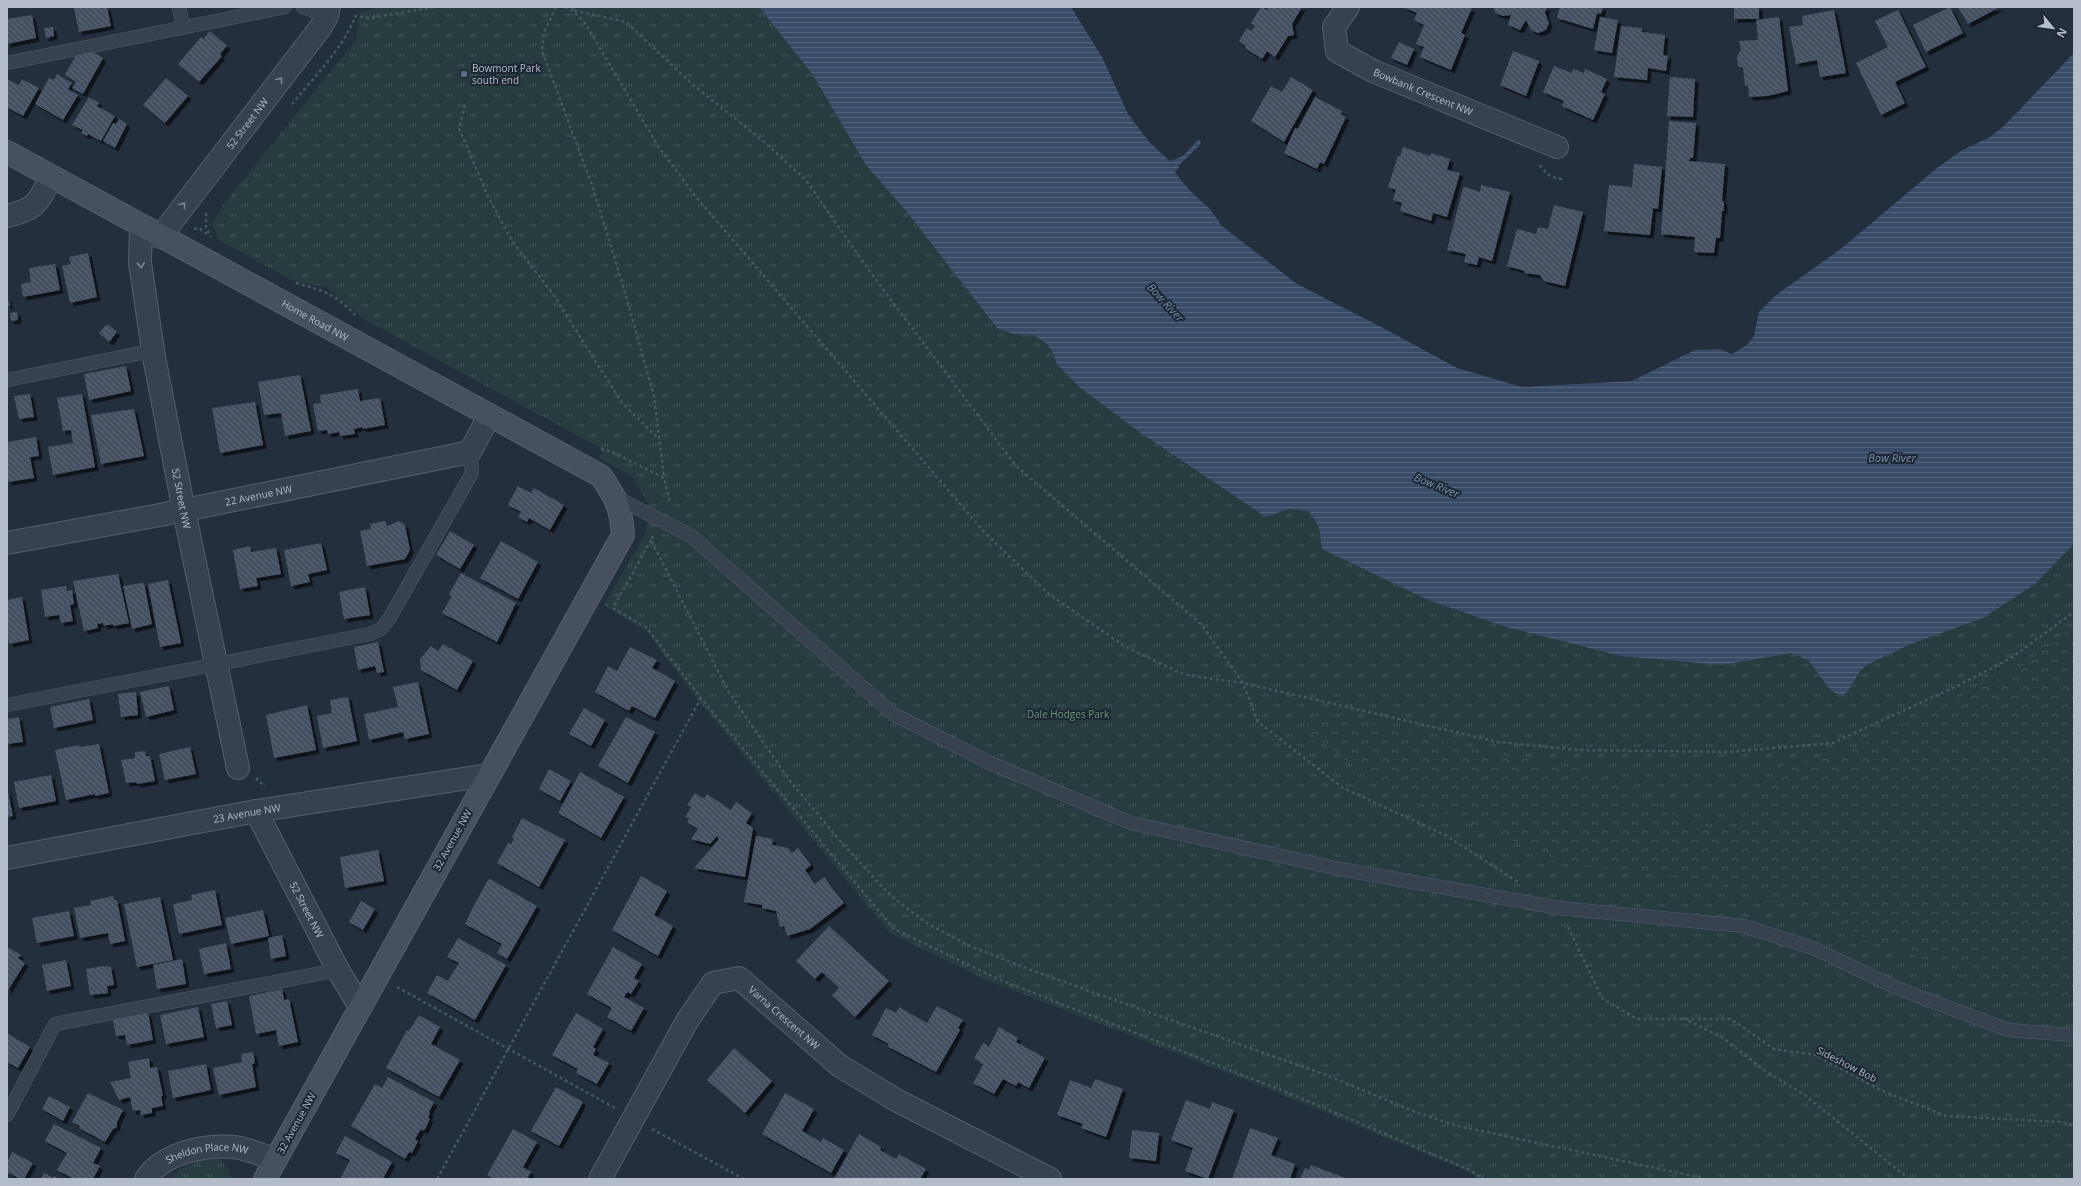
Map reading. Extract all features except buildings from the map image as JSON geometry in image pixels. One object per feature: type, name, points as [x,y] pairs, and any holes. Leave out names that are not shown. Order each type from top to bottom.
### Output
[{"type":"street","name":"Bowbank Crescent NW","points":[[1348,7],[1334,27],[1337,51],[1373,71],[1557,147]]},
{"type":"street","name":"52 Street NW","points":[[160,237],[320,28],[335,13]]},
{"type":"street","name":"Home Road NW","points":[[7,152],[160,237],[601,476],[616,497]]},
{"type":"street","points":[[7,216],[23,212],[35,206],[52,178]]},
{"type":"street","name":"52 Street NW","points":[[141,226],[140,263],[154,357],[184,511],[238,768]]},
{"type":"street","points":[[470,452],[489,416]]},
{"type":"street","name":"22 Avenue NW","points":[[7,543],[184,511],[470,452]]},
{"type":"street","name":"32 Avenue NW","points":[[265,1179],[622,535],[621,516],[616,497]]},
{"type":"street","name":"23 Avenue NW","points":[[7,858],[256,811],[488,775]]},
{"type":"street","name":"52 Street NW","points":[[256,811],[338,970],[360,1007]]},
{"type":"street","name":"Varna Crescent NW","points":[[600,1179],[687,1021],[713,983],[739,978],[840,1066],[896,1100],[1050,1179]]},
{"type":"street","name":"Sheldon Place NW","points":[[146,1179],[174,1155],[208,1147],[235,1147],[276,1160]]},
{"type":"lane","points":[[179,7],[183,27]]},
{"type":"lane","points":[[7,62],[285,7]]},
{"type":"lane","points":[[303,7],[335,13]]},
{"type":"lane","points":[[7,380],[141,353],[154,357]]},
{"type":"lane","points":[[7,705],[216,662],[370,634],[381,629],[389,619],[431,548],[472,473],[470,452]]},
{"type":"lane","points":[[616,497],[661,522],[691,536],[893,714],[995,765],[1131,823],[1340,869],[1559,908],[1744,926],[1813,948],[1897,988],[2008,1030],[2074,1035]]},
{"type":"lane","points":[[7,1115],[55,1024],[338,970]]},
{"type":"path","points":[[335,13],[354,17],[371,18],[436,7]]},
{"type":"path","points":[[556,7],[544,32],[542,50],[592,185],[622,282],[654,396],[658,438],[664,478],[669,498],[667,510],[661,522],[613,608],[647,628],[701,698],[894,929],[998,979],[1291,1094],[1470,1170],[1483,1179]]},
{"type":"path","points":[[565,7],[626,22],[693,85],[762,140],[806,180],[870,272],[1016,466],[1201,624],[1243,683],[1258,722],[1343,788],[1447,836],[1519,882]]},
{"type":"path","points":[[573,8],[584,23],[658,146],[696,197],[985,533],[1049,594],[1126,647],[1185,675],[1243,683],[1498,742],[1578,750],[1729,752],[1833,743],[1959,685],[2011,658],[2074,612]]},
{"type":"path","points":[[287,110],[338,49],[349,30],[354,17]]},
{"type":"path","points":[[465,105],[459,128],[487,194],[506,230],[515,245],[553,294],[622,403],[658,438]]},
{"type":"path","points":[[209,207],[206,213],[206,227],[212,238]]},
{"type":"path","points":[[295,283],[319,289],[342,300],[362,322]]},
{"type":"path","points":[[594,448],[612,452],[664,478]]},
{"type":"path","points":[[651,540],[728,691],[790,781],[841,842],[888,893],[930,925],[970,946],[1036,972],[1326,1075],[1418,1113],[1458,1126],[1707,1179]]},
{"type":"path","points":[[437,1179],[701,698]]},
{"type":"path","name":"Sideshow Bob","points":[[1559,908],[1602,998],[1637,1019],[1731,1019],[1774,1049],[1816,1055],[1880,1090],[1946,1116],[2060,1122],[2074,1125]]},
{"type":"path","points":[[377,976],[744,1179]]},
{"type":"path","points":[[1683,1018],[1723,1038],[1764,1070],[1806,1096],[1908,1179]]},
{"type":"green space","name":"Dale Hodges Park","points":[[383,7],[759,7],[813,75],[866,165],[1014,334],[1033,335],[1046,343],[1052,351],[1057,364],[1079,387],[1145,436],[1266,517],[1289,509],[1309,511],[1319,527],[1322,549],[1428,600],[1506,627],[1772,656],[1792,653],[1809,661],[1831,691],[1848,691],[1860,671],[1867,665],[1911,644],[2064,553],[2074,544],[2074,1179],[1478,1179],[1469,1172],[1253,1083],[986,980],[890,933],[701,704],[646,631],[604,605],[646,533],[649,506],[633,477],[599,458],[604,450],[365,320],[327,287],[294,281],[219,240],[212,224],[224,204],[356,40],[360,12]]},
{"type":"green space","points":[[2074,627],[2074,1004],[1998,989],[1768,896],[1670,876],[1572,863],[1383,788],[1304,728],[1318,712],[1477,750],[1613,775],[1694,828],[1734,830],[1781,766],[1847,751],[2018,669]]},
{"type":"green space","points":[[213,1157],[220,1160],[225,1165],[231,1179],[168,1179],[189,1165],[200,1160]]},
{"type":"water","name":"Bow River","points":[[759,7],[1071,7],[1102,57],[1128,114],[1150,143],[1170,161],[1183,156],[1199,139],[1201,144],[1181,163],[1175,173],[1191,192],[1210,209],[1222,226],[1297,284],[1457,368],[1522,387],[1632,381],[1695,350],[1720,349],[1732,354],[1747,345],[1754,336],[1759,312],[1775,296],[1842,248],[1937,168],[1961,151],[1990,137],[2004,126],[2074,53],[2074,544],[2035,584],[1983,618],[1911,644],[1867,665],[1860,671],[1848,691],[1842,696],[1831,691],[1809,661],[1792,653],[1722,665],[1621,656],[1506,627],[1428,600],[1322,549],[1319,527],[1309,511],[1289,509],[1266,517],[1145,436],[1079,387],[1057,364],[1052,351],[1046,343],[1033,335],[1014,334],[998,329],[906,211],[866,165],[813,75]]},
{"type":"place","name":"Bowmont Park south end","points":[[464,74]]}]
